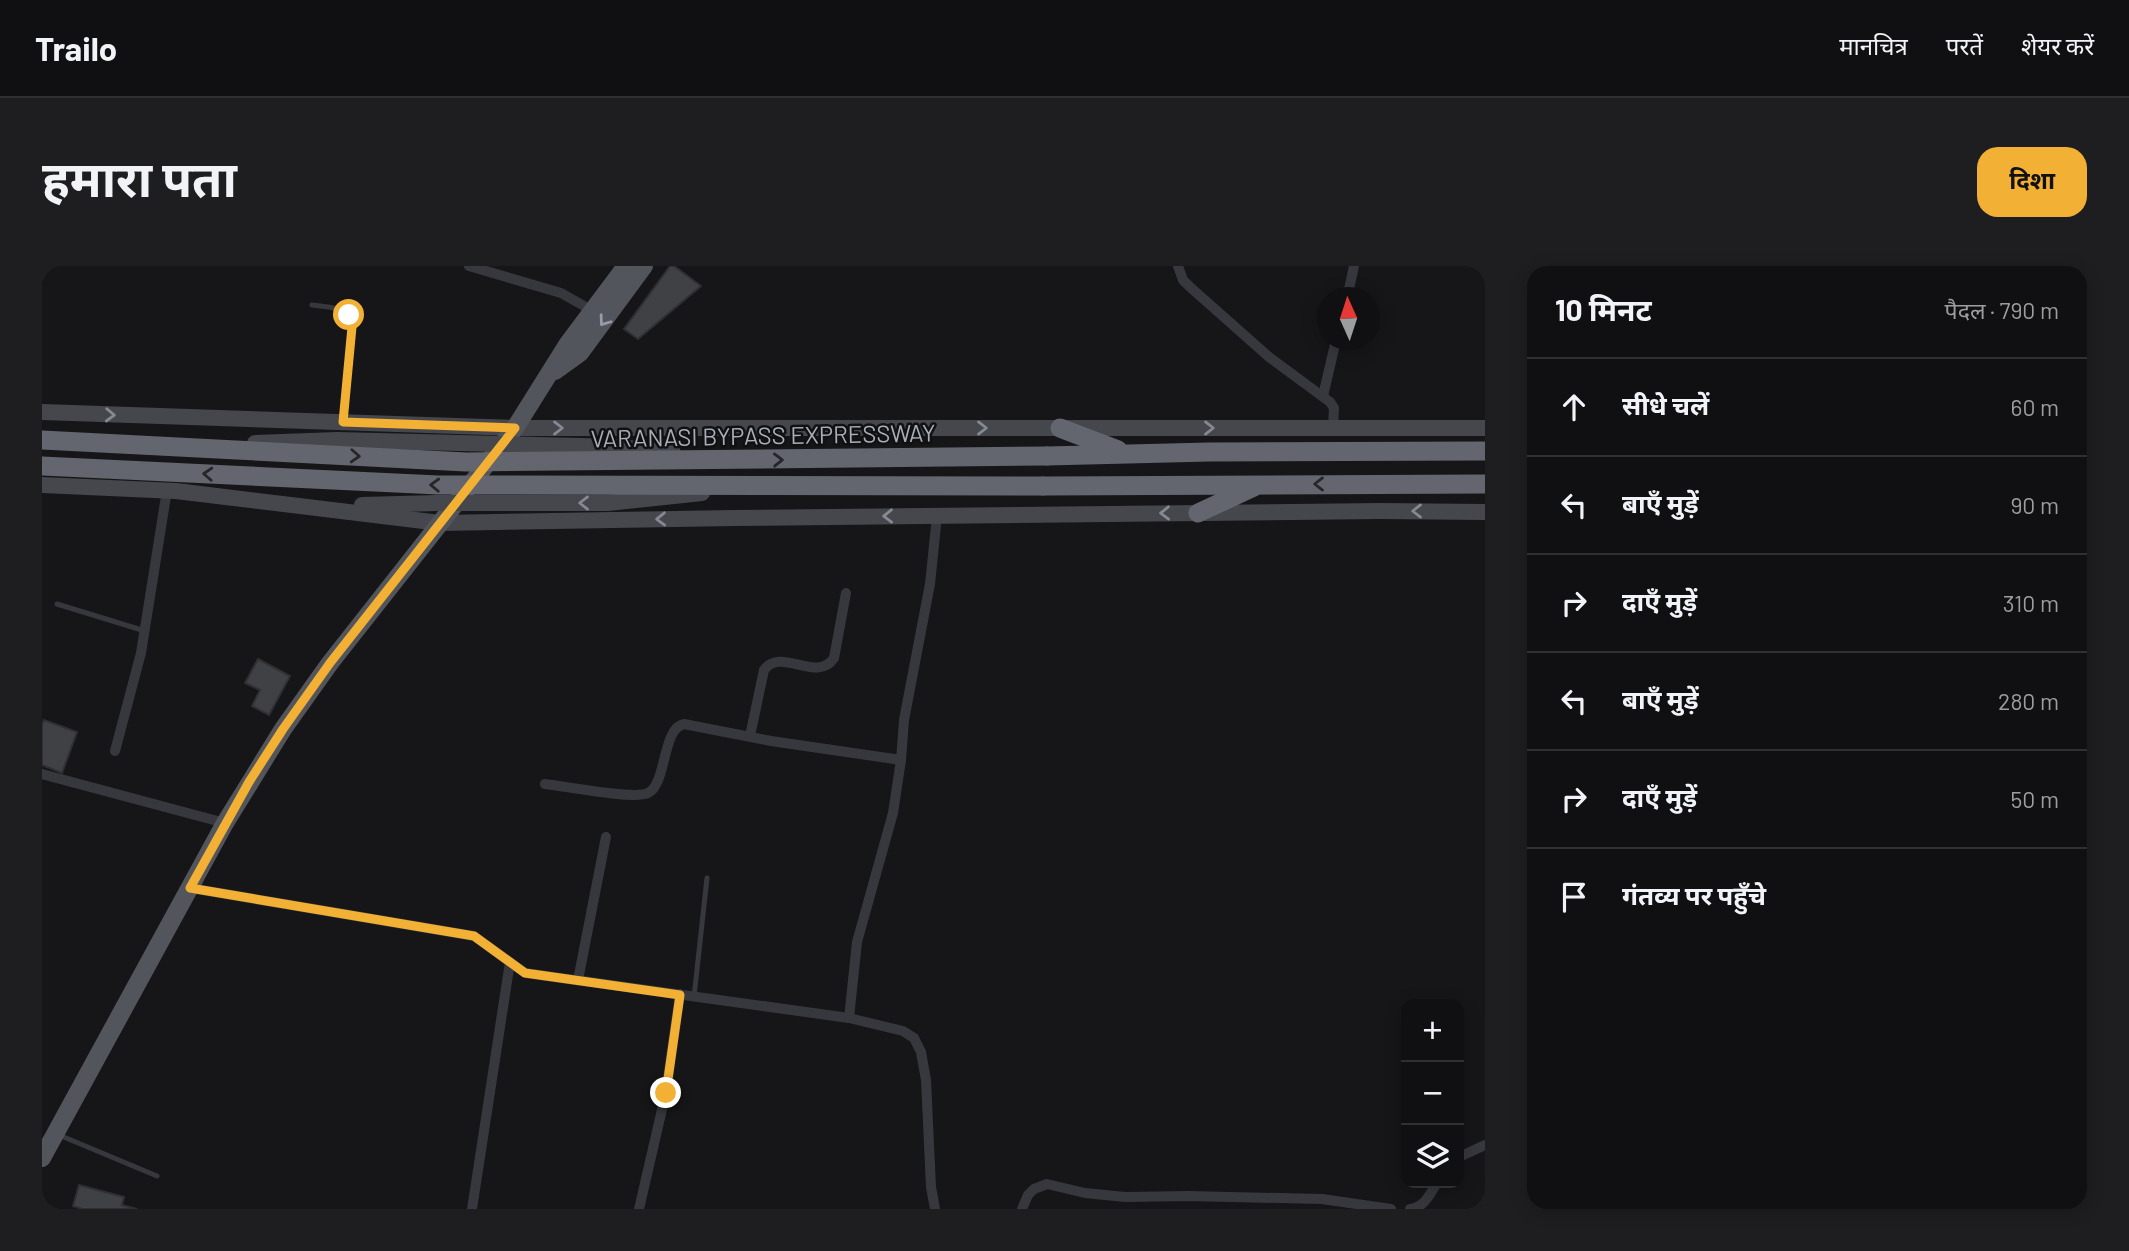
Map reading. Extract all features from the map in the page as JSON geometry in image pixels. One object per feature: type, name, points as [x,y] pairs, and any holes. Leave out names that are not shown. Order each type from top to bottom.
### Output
[{"type":"highway","points":[[1060,428],[1129,454]]},
{"type":"highway","name":"VARANASI BYPASS EXPRESSWAY","points":[[42,440],[466,462],[1485,451]]},
{"type":"highway","name":"VARANASI BYPASS EXPRESSWAY","points":[[42,466],[438,485],[1485,484]]},
{"type":"highway","points":[[1198,513],[1261,484]]},
{"type":"main road","points":[[42,1157],[225,823],[283,729],[330,663],[515,428],[567,345],[626,266]]},
{"type":"main road","points":[[549,375],[580,353],[644,266]]},
{"type":"street","points":[[468,266],[561,293],[593,311]]},
{"type":"street","points":[[1178,266],[1189,287],[1269,357],[1330,402],[1334,408],[1333,428]]},
{"type":"street","points":[[1349,287],[1354,266]]},
{"type":"street","points":[[1323,396],[1334,350]]},
{"type":"street","points":[[42,412],[515,428],[1485,428]]},
{"type":"street","points":[[42,485],[167,490],[440,523],[1485,512]]},
{"type":"street","points":[[293,504],[608,503],[774,486]]},
{"type":"street","points":[[115,751],[145,631],[167,490]]},
{"type":"street","points":[[849,1018],[857,942],[893,813],[904,720],[930,584],[937,516]]},
{"type":"street","points":[[750,736],[767,666],[777,661],[810,667],[830,664],[834,658],[846,593]]},
{"type":"street","points":[[545,784],[631,795],[648,794],[653,790],[672,733],[679,725],[700,726],[901,760]]},
{"type":"street","points":[[42,774],[225,823]]},
{"type":"street","points":[[578,980],[607,837]]},
{"type":"street","points":[[190,888],[474,936],[525,973],[849,1018],[903,1031],[914,1038],[921,1052],[926,1080],[934,1209]]},
{"type":"street","points":[[472,1209],[510,962]]},
{"type":"street","points":[[639,1209],[666,1093],[680,995]]},
{"type":"street","points":[[1464,1155],[1485,1145]]},
{"type":"street","points":[[1022,1209],[1034,1189],[1047,1184],[1125,1198],[1188,1196],[1322,1199],[1391,1209]]},
{"type":"street","points":[[1410,1209],[1425,1203],[1434,1188]]},
{"type":"lane","points":[[312,305],[343,310],[351,319],[343,422]]},
{"type":"lane","points":[[57,604],[145,631]]},
{"type":"lane","points":[[694,997],[707,878]]},
{"type":"lane","points":[[56,1134],[157,1176]]},
{"type":"building","points":[[670,266],[674,266],[701,286],[638,339],[624,329]]},
{"type":"building","points":[[258,659],[290,676],[269,715],[252,706],[260,690],[245,683]]},
{"type":"building","points":[[44,720],[77,732],[62,773],[42,765]]},
{"type":"building","points":[[79,1185],[124,1197],[122,1205],[137,1209],[82,1209],[73,1206]]},
{"type":"route","points":[[349,315],[352,327],[343,422],[515,428],[330,663],[283,729],[225,823],[190,888],[474,936],[525,973],[680,995],[666,1093]]}]
